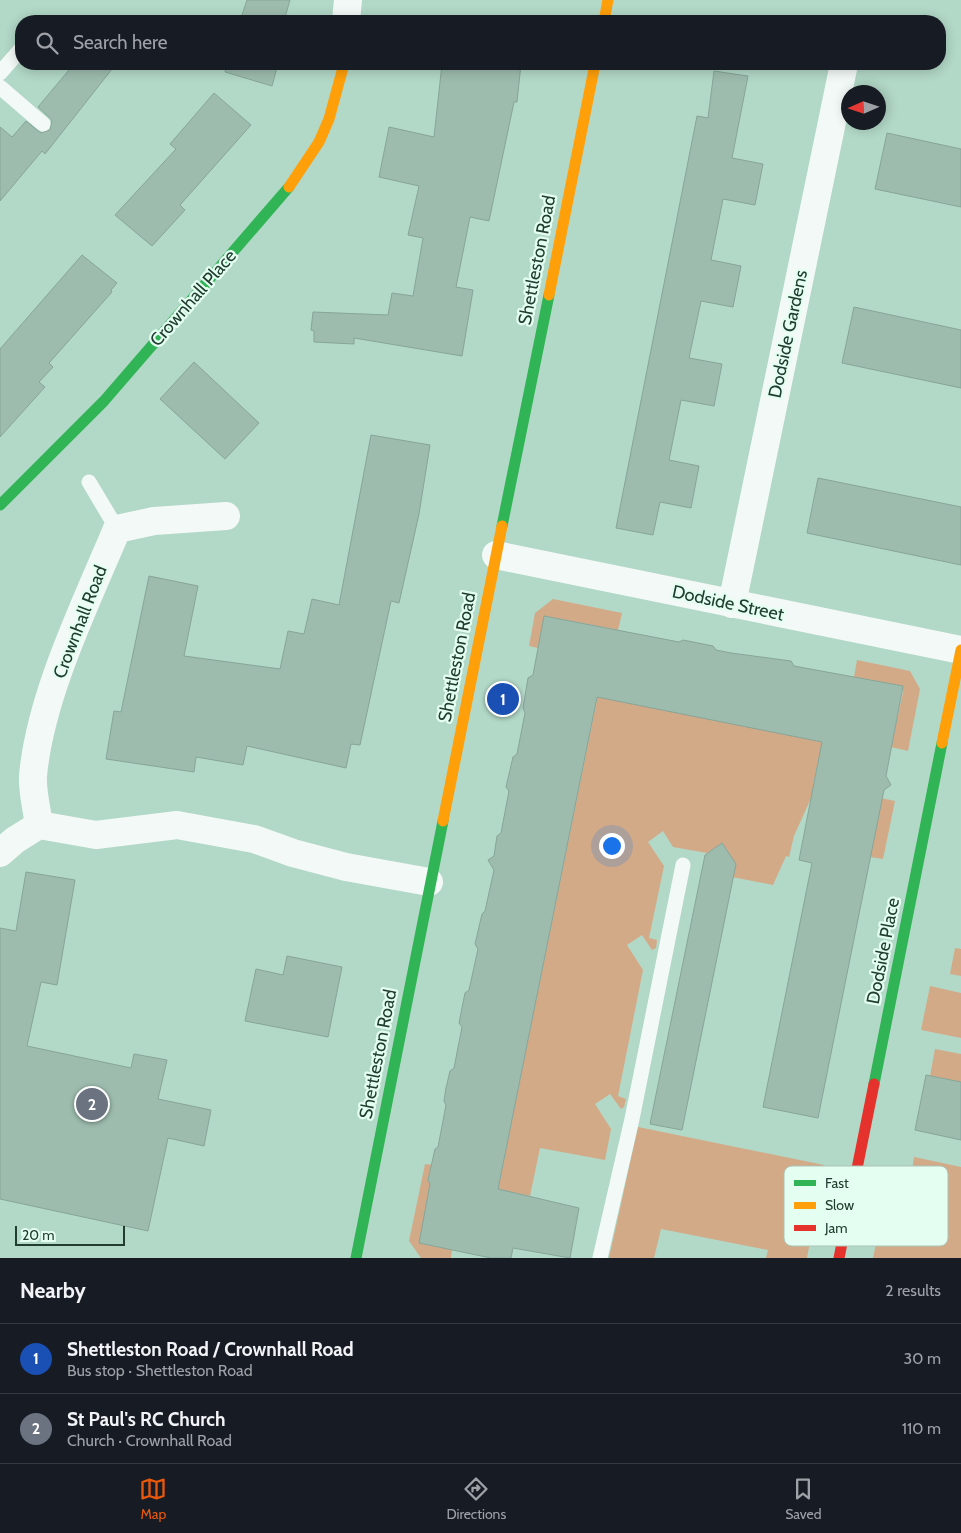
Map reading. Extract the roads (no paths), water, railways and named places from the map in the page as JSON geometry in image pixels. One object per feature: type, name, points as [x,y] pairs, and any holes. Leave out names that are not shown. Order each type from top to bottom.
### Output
[{"type":"main road","points":[[605,15],[608,0]]},
{"type":"main road","name":"Crownhall Place","points":[[0,505],[104,402],[290,186],[319,142],[338,92],[343,70]]},
{"type":"main road","name":"Shettleston Road","points":[[356,1258],[429,882],[594,70]]},
{"type":"main road","name":"Dodside Place","points":[[857,1166],[961,650]]},
{"type":"street","points":[[347,15],[348,0]]},
{"type":"street","name":"Dodside Gardens","points":[[732,604],[843,70]]},
{"type":"street","points":[[117,529],[154,521],[226,516]]},
{"type":"street","name":"Crownhall Road","points":[[39,825],[33,777],[42,722],[74,632],[117,529]]},
{"type":"street","name":"Dodside Street","points":[[496,554],[961,650]]},
{"type":"street","points":[[0,853],[15,840],[39,825],[96,835],[177,825],[254,839],[293,853],[346,867],[429,882]]},
{"type":"lane","points":[[0,72],[15,56]]},
{"type":"lane","points":[[0,87],[43,124]]},
{"type":"lane","points":[[89,482],[117,529]]},
{"type":"lane","points":[[600,1258],[632,1119],[683,865]]},
{"type":"place","name":"Shettleston Road / Crownhall Road","points":[[503,699]]},
{"type":"place","name":"St Paul's RC Church","points":[[92,1104]]}]
